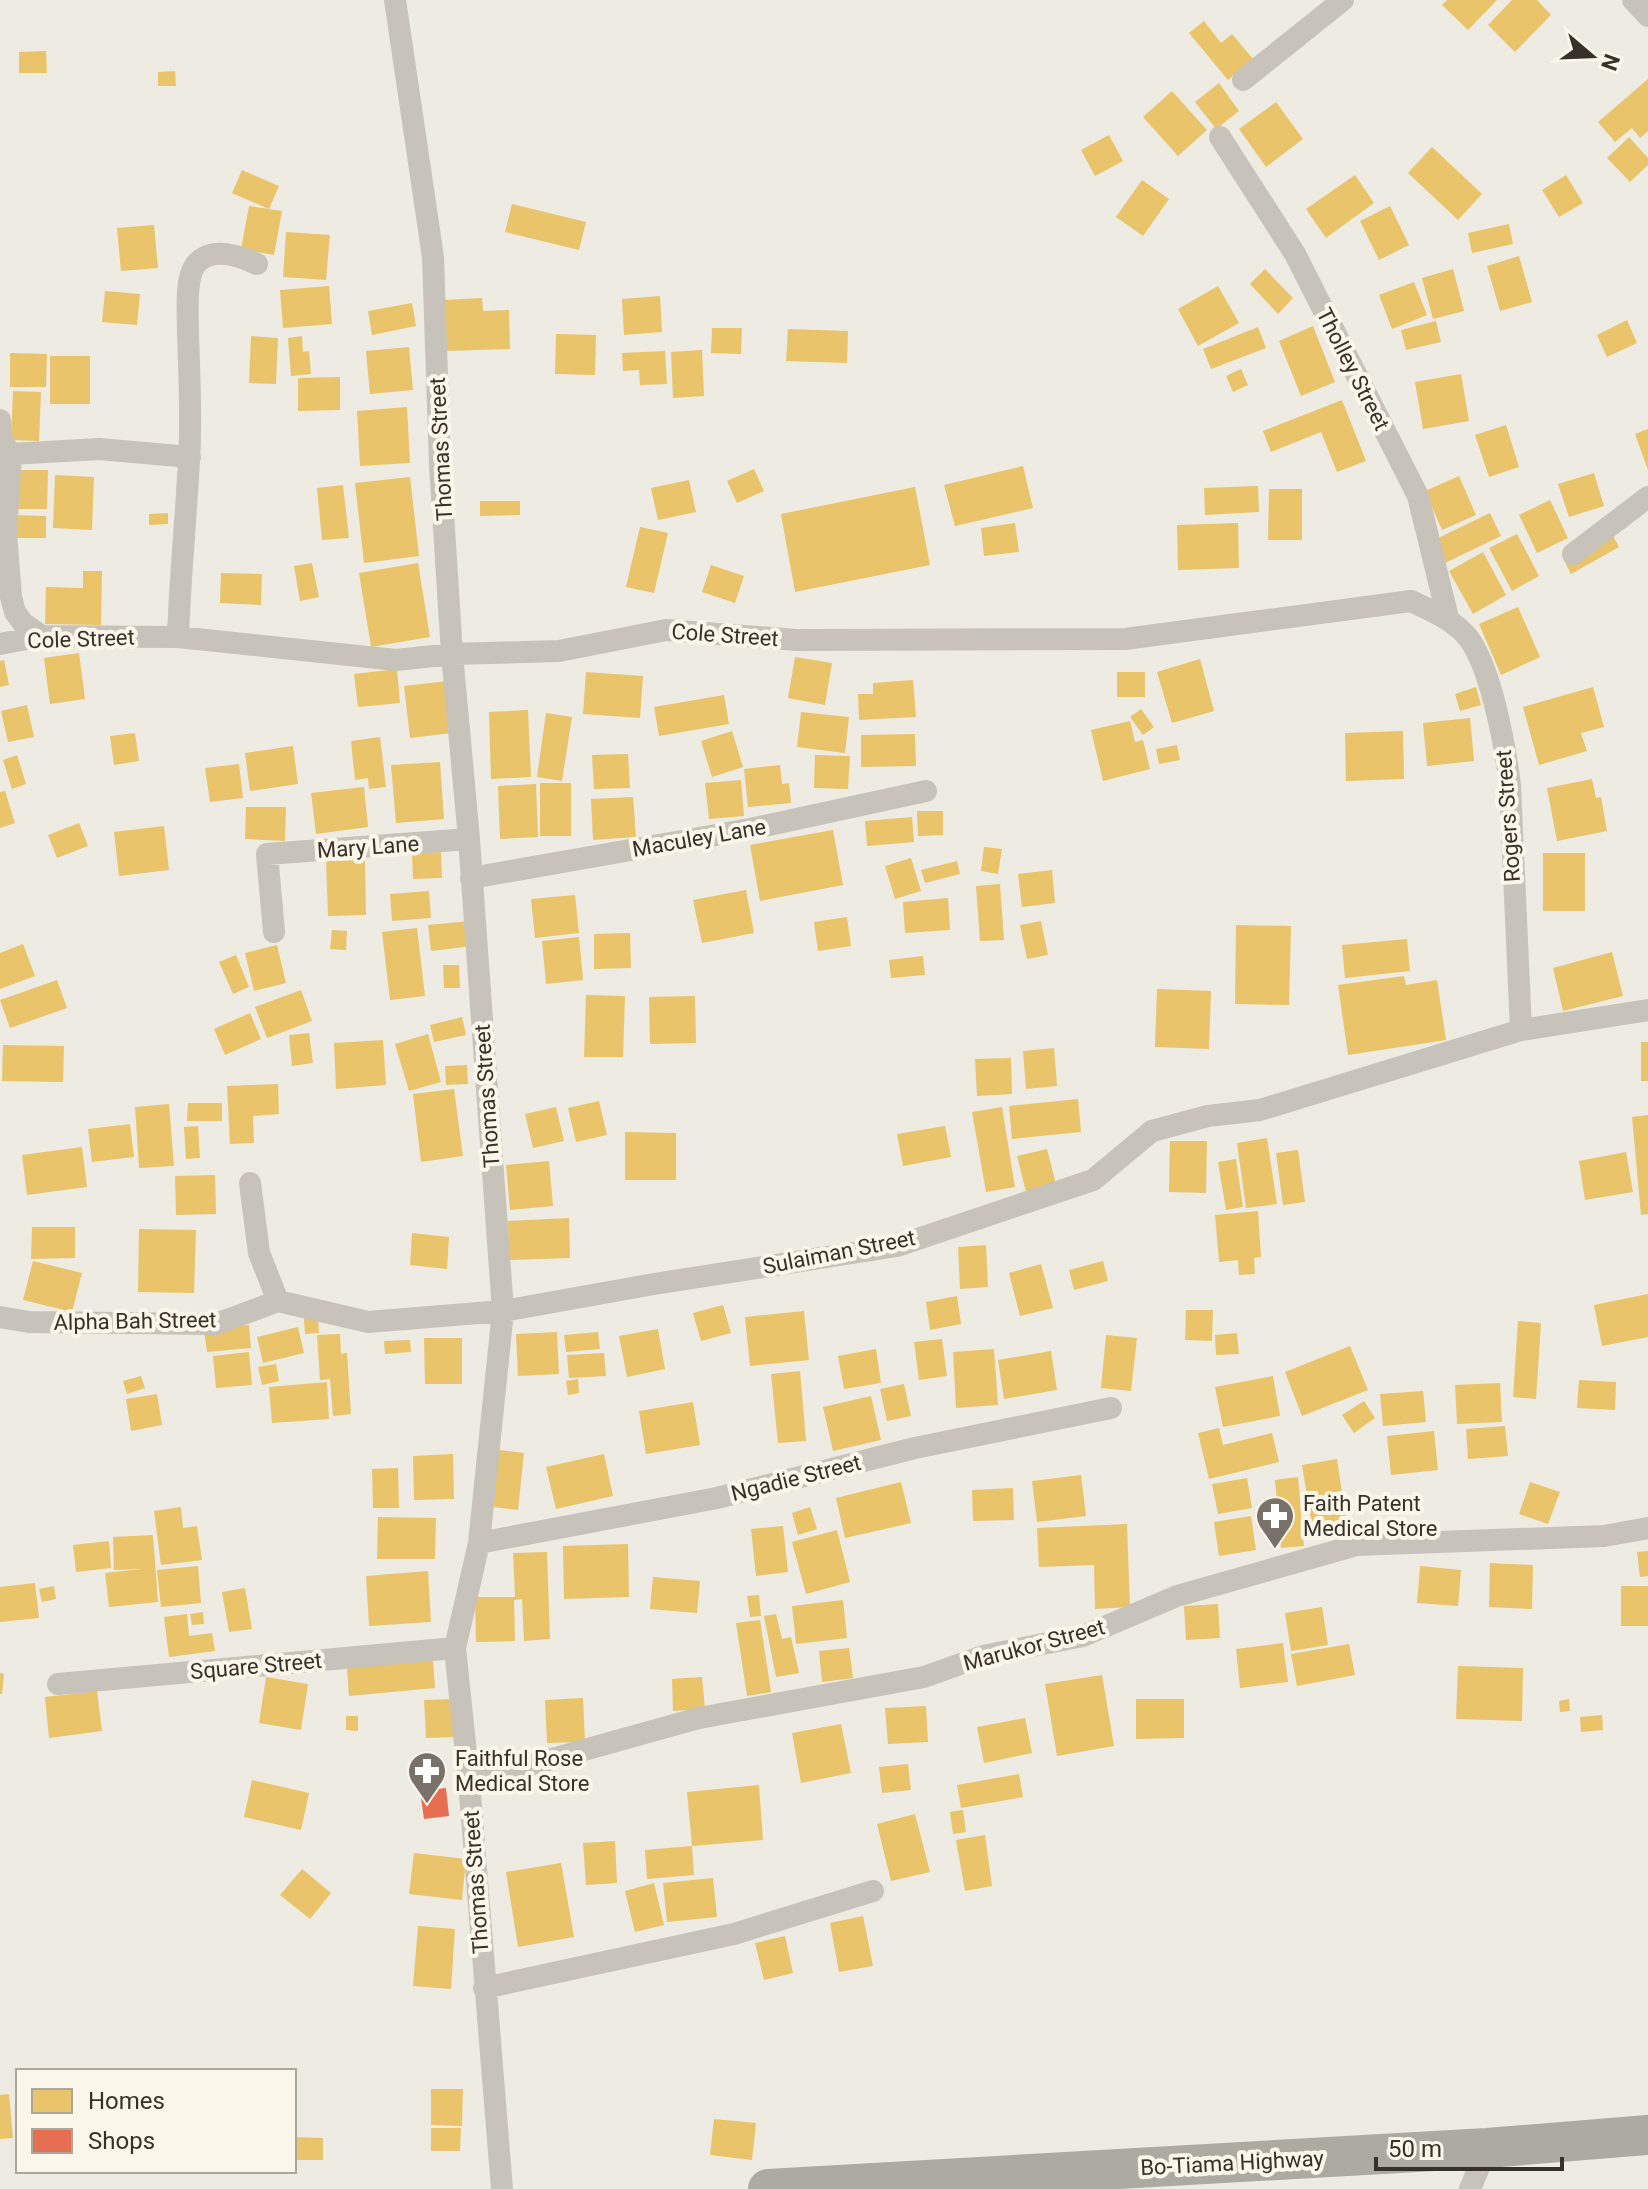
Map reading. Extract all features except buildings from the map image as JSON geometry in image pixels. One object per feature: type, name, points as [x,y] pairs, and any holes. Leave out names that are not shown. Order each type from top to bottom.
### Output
[{"type":"highway","name":"Bo-Tiama Highway","points":[[768,2189],[1487,2148],[1648,2135]]},
{"type":"street","name":"Thomas Street","points":[[395,0],[433,257],[440,465],[452,654],[469,839],[503,1311],[479,1543],[455,1648],[502,2189]]},
{"type":"street","points":[[1633,0],[1648,16]]},
{"type":"street","points":[[1243,80],[1333,3]]},
{"type":"street","name":"Tholley Street","points":[[1220,137],[1295,254],[1418,496],[1448,618]]},
{"type":"street","points":[[178,637],[190,457],[188,312],[192,272],[198,261],[210,255],[229,254],[257,264]]},
{"type":"street","points":[[0,420],[2,441],[11,454],[6,533],[11,597],[15,612],[23,623],[42,636]]},
{"type":"street","points":[[11,454],[99,449],[190,457]]},
{"type":"street","points":[[1573,554],[1648,497]]},
{"type":"street","name":"Cole Street","points":[[0,644],[42,636],[178,637],[396,660],[452,654],[559,651],[666,630],[797,640],[1125,639],[1411,601],[1448,618]]},
{"type":"street","name":"Rogers Street","points":[[1448,618],[1478,650],[1507,761],[1521,1030]]},
{"type":"street","name":"Maculey Lane","points":[[471,878],[750,829],[926,791]]},
{"type":"street","name":"Mary Lane","points":[[274,932],[267,854],[469,839]]},
{"type":"street","points":[[1521,1030],[1648,1010]]},
{"type":"street","name":"Sulaiman Street","points":[[503,1311],[897,1246],[1093,1180],[1152,1131],[1208,1116],[1260,1110],[1521,1030]]},
{"type":"street","points":[[250,1183],[259,1253],[278,1301],[368,1322],[503,1311]]},
{"type":"street","name":"Alpha Bah Street","points":[[0,1317],[29,1322],[216,1324],[278,1301]]},
{"type":"street","name":"Ngadie Street","points":[[479,1543],[717,1498],[915,1448],[1111,1408]]},
{"type":"street","name":"Marukor Street","points":[[469,1782],[699,1718],[924,1677],[983,1656],[1083,1636],[1177,1596],[1357,1545],[1604,1536],[1648,1528]]},
{"type":"street","name":"Square Street","points":[[58,1684],[455,1648]]},
{"type":"street","points":[[484,1988],[734,1934],[873,1891]]},
{"type":"street","points":[[1470,2189],[1487,2148]]},
{"type":"place","name":"Faith Patent Medical Store","points":[[1275,1550]]},
{"type":"place","name":"Faithful Rose Medical Store","points":[[427,1805]]}]
